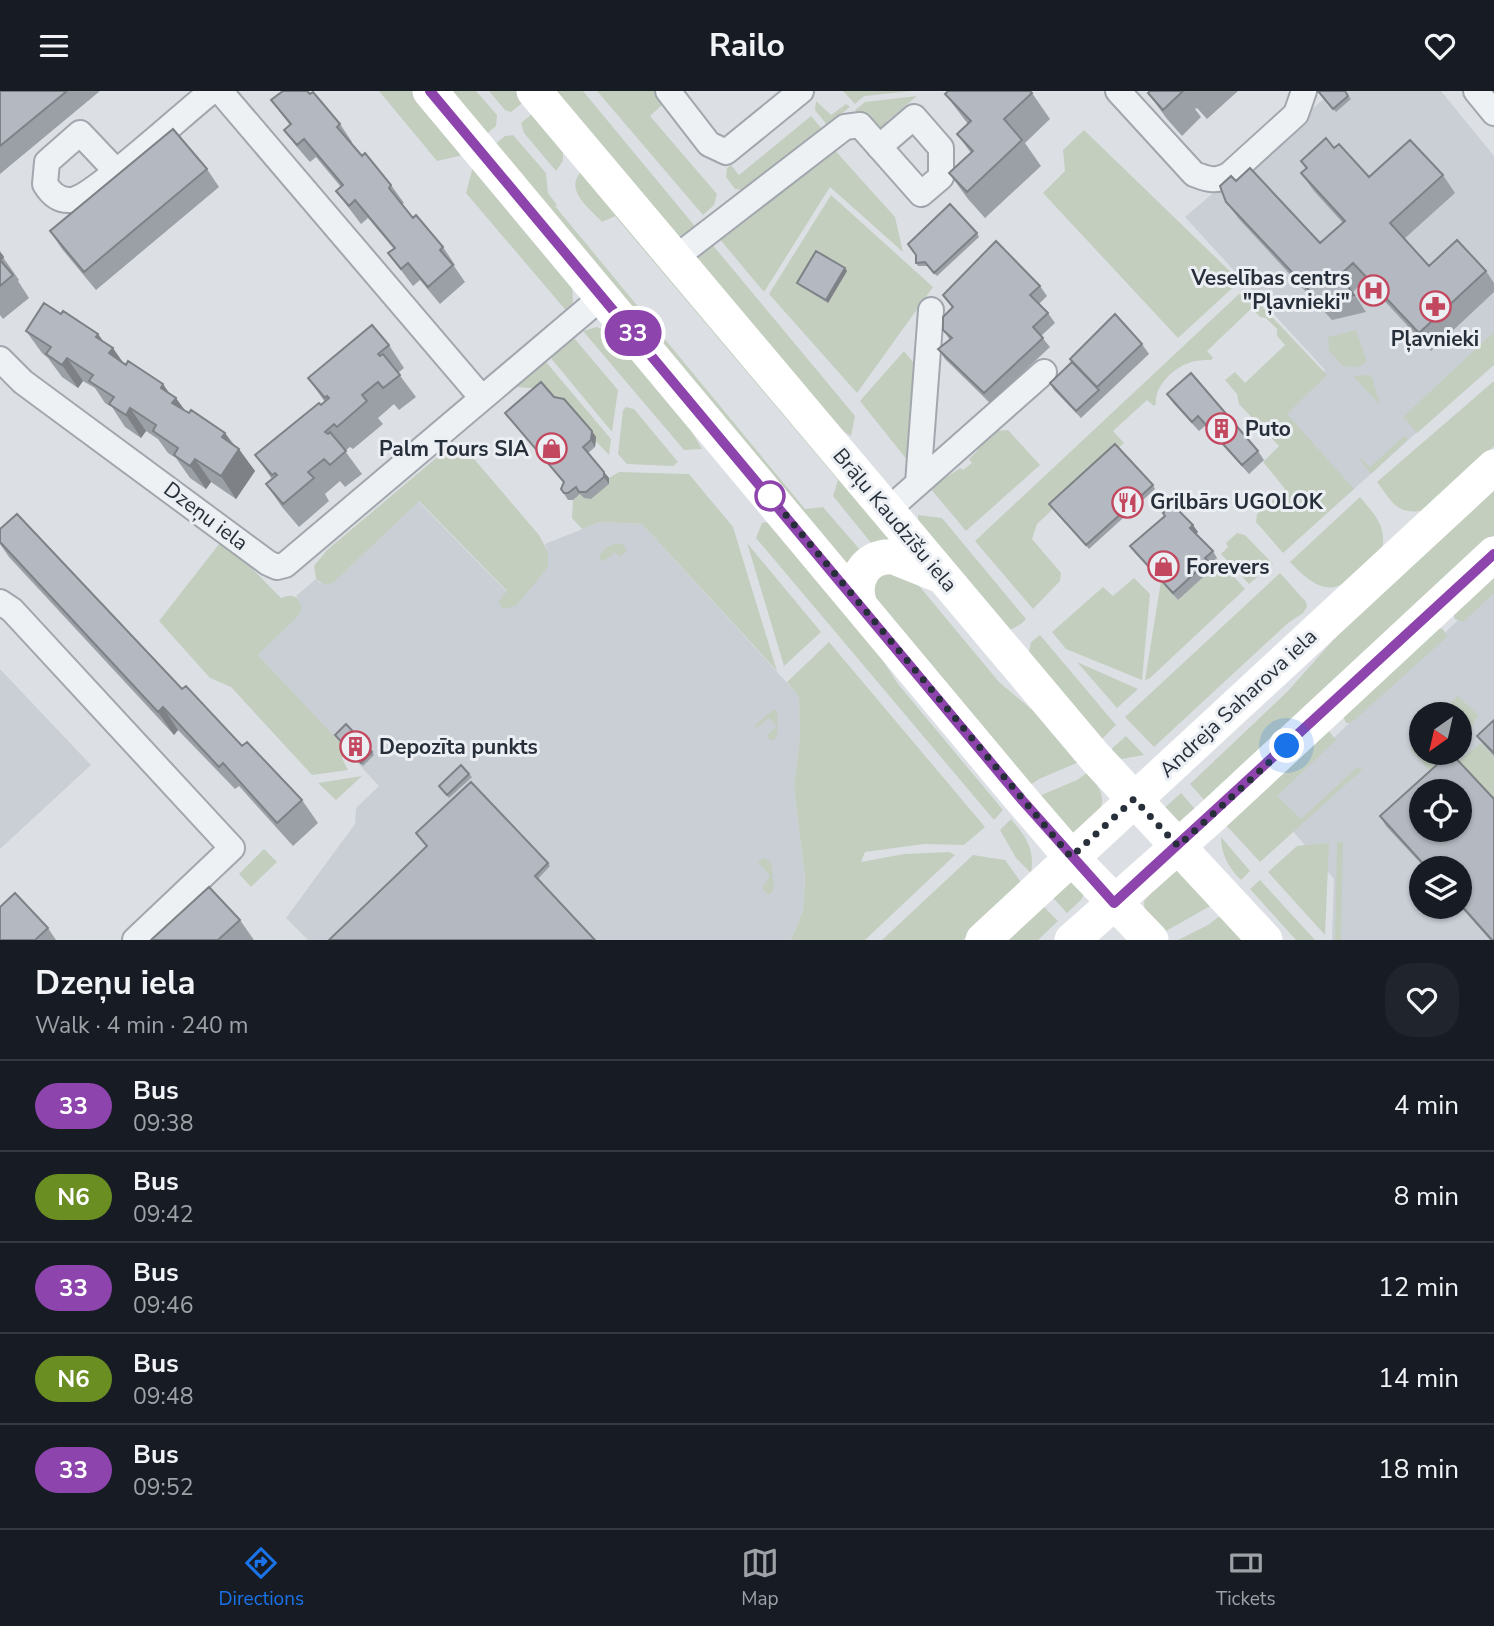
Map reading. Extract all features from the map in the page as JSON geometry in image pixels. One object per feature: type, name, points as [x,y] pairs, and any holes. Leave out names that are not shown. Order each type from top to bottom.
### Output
[{"type":"street","points":[[116,171],[212,91]]},
{"type":"street","points":[[220,91],[482,398]]},
{"type":"street","points":[[430,91],[1071,857],[1151,940]]},
{"type":"street","name":"Brāļu Kaudzīšu iela","points":[[534,91],[1095,757],[1265,940]]},
{"type":"street","points":[[668,91],[709,144],[726,152],[801,91]]},
{"type":"street","points":[[1118,91],[1194,174],[1208,180],[1219,180],[1230,174],[1296,114],[1304,91]]},
{"type":"street","points":[[1476,91],[1494,113]]},
{"type":"street","points":[[675,258],[845,127],[860,125],[879,147]]},
{"type":"street","name":"Dzeņu iela","points":[[0,359],[23,382],[268,563],[278,567],[285,565],[603,296]]},
{"type":"street","points":[[918,482],[931,310]]},
{"type":"street","points":[[888,510],[1044,372]]},
{"type":"street","name":"Andreja Saharova iela","points":[[983,940],[1494,467]]},
{"type":"street","points":[[1072,940],[1178,846],[1494,554]]},
{"type":"street","points":[[860,605],[856,587],[862,571],[875,561],[888,556],[942,576]]},
{"type":"street","points":[[0,602],[12,610],[232,848],[135,940]]},
{"type":"shaded area","name":"Veselības centrs \"Pļavnieki\"","points":[[1333,91],[1441,91],[1494,156],[1494,363],[1353,490],[1279,413],[1325,370],[1185,217]]},
{"type":"shaded area","points":[[418,501],[507,592],[548,552],[545,544],[600,522],[642,524],[799,696],[800,736],[794,786],[805,879],[803,910],[791,940],[308,940],[286,918],[355,824],[356,808],[379,786],[258,655],[298,615],[299,601],[296,596],[316,579],[320,583],[333,583]]},
{"type":"shaded area","points":[[1494,586],[1494,940],[1332,940],[1334,879],[1267,801]]},
{"type":"shaded area","points":[[0,669],[91,765],[0,849]]},
{"type":"green space","points":[[379,91],[414,91],[465,152],[437,161]]},
{"type":"green space","points":[[454,91],[476,91],[497,115],[496,126],[484,136]]},
{"type":"green space","points":[[489,91],[518,91],[525,101],[511,112],[505,110]]},
{"type":"green space","points":[[556,91],[583,91],[698,230],[688,238],[672,237]]},
{"type":"green space","points":[[597,91],[657,91],[662,105],[650,116],[717,194],[714,205],[703,215]]},
{"type":"green space","points":[[843,91],[912,91],[864,96],[855,104]]},
{"type":"green space","points":[[917,96],[887,121],[889,126],[875,133],[855,110],[865,102]]},
{"type":"green space","points":[[816,101],[831,115],[846,104],[850,107],[827,125],[815,110]]},
{"type":"green space","points":[[534,112],[563,145],[563,161],[556,171],[524,133],[521,123]]},
{"type":"green space","points":[[811,116],[822,129],[744,190],[735,189],[726,177],[727,168],[731,165],[739,175]]},
{"type":"green space","points":[[1084,130],[1240,281],[1178,338],[1043,193],[1065,171],[1063,150]]},
{"type":"green space","points":[[513,135],[546,173],[548,193],[557,205],[555,206],[805,509],[823,507],[861,551],[844,565],[493,146],[505,136]]},
{"type":"green space","points":[[831,146],[895,217],[903,252],[830,187],[764,292],[718,237]]},
{"type":"green space","points":[[474,163],[572,284],[573,301],[569,314],[466,193]]},
{"type":"green space","points":[[581,172],[902,548],[872,544],[833,496],[838,480],[615,216],[602,222],[580,199],[575,185]]},
{"type":"green space","points":[[831,195],[933,287],[857,393],[769,294]]},
{"type":"green space","points":[[711,243],[855,416],[851,436],[834,425],[698,269],[698,257]]},
{"type":"green space","points":[[1239,294],[1255,299],[1327,375],[1287,414],[1354,489],[1283,553],[1256,522],[1257,514],[1285,489],[1263,462],[1279,446],[1239,404],[1237,394],[1225,380],[1235,372],[1245,383],[1285,345],[1277,336],[1277,329],[1252,308],[1207,351],[1213,358],[1211,360],[1194,361],[1177,369],[1161,385],[1154,406],[1147,400],[1113,431],[1124,443],[1052,507],[1037,524],[1032,539],[1061,573],[1060,581],[1033,609],[975,541]]},
{"type":"green space","points":[[597,327],[611,333],[669,393],[702,449],[684,450],[583,331]]},
{"type":"green space","points":[[1356,330],[1367,362],[1359,367],[1343,366],[1329,351],[1328,337]]},
{"type":"green space","points":[[1494,332],[1494,365],[1417,433],[1403,417]]},
{"type":"green space","points":[[574,338],[618,390],[612,432],[550,357]]},
{"type":"green space","points":[[904,351],[917,367],[912,466],[860,401]]},
{"type":"green space","points":[[546,362],[611,439],[609,455],[546,389],[516,387]]},
{"type":"green space","points":[[1371,375],[1380,405],[1353,376]]},
{"type":"green space","points":[[1494,381],[1494,446],[1426,510],[1408,511],[1397,506],[1377,482]]},
{"type":"green space","points":[[626,407],[634,409],[678,462],[673,466],[627,464],[618,454],[623,410]]},
{"type":"green space","points":[[1008,430],[1040,465],[966,531],[930,488],[972,463],[969,459],[991,431]]},
{"type":"green space","points":[[1405,435],[1408,439],[1371,474],[1360,460],[1370,467]]},
{"type":"green space","points":[[455,446],[469,453],[539,535],[548,552],[548,567],[516,606],[503,609],[500,606],[499,601],[507,591],[419,501],[333,583],[325,585],[316,579],[314,566],[327,550],[448,448]]},
{"type":"green space","points":[[619,472],[689,474],[733,527],[777,671],[642,524],[600,522],[582,529],[572,518],[573,500],[580,494],[609,484],[609,478]]},
{"type":"green space","points":[[1494,486],[1494,535],[1206,802],[1190,784],[1288,691],[1352,619]]},
{"type":"green space","points":[[1360,497],[1381,527],[1382,550],[1348,581],[1328,587],[1317,584],[1290,562]]},
{"type":"green space","points":[[918,515],[942,518],[1026,619],[1021,624],[1010,630],[918,520]]},
{"type":"green space","points":[[767,522],[856,618],[898,684],[1003,810],[994,820],[756,538],[762,523]]},
{"type":"green space","points":[[1237,533],[1245,535],[1273,564],[1249,584],[1221,554],[1228,547],[1226,543]]},
{"type":"green space","points":[[223,539],[281,598],[292,596],[299,601],[302,608],[298,616],[258,655],[346,749],[342,758],[348,770],[312,775],[231,687],[210,678],[159,621]]},
{"type":"green space","points":[[747,543],[821,632],[784,666]]},
{"type":"green space","points":[[615,544],[622,544],[627,550],[620,557],[615,552],[604,561],[600,560],[600,554]]},
{"type":"green space","points":[[1217,558],[1245,589],[1145,680],[1161,581],[1178,600]]},
{"type":"green space","points":[[896,572],[915,581],[999,682],[1043,719],[1079,762],[1030,785],[870,593],[873,577]]},
{"type":"green space","points":[[1280,573],[1306,602],[1307,607],[1303,613],[1288,623],[1154,747],[1125,717]]},
{"type":"green space","points":[[1494,573],[1494,593],[1463,622],[1455,619],[1452,612]]},
{"type":"green space","points":[[1134,578],[1150,594],[1142,680],[1066,649],[1052,632],[1103,587],[1113,596]]},
{"type":"green space","points":[[1438,628],[1443,629],[1447,637],[1351,723],[1346,723],[1343,716]]},
{"type":"green space","points":[[1040,635],[1116,725],[1098,743],[1028,657],[1031,642]]},
{"type":"green space","points":[[829,642],[985,827],[964,845],[924,844],[865,852],[861,862],[904,854],[949,852],[955,855],[865,940],[791,940],[803,910],[805,879],[794,786],[800,736],[799,697],[787,682]]},
{"type":"green space","points":[[1077,662],[1138,689],[1117,708]]},
{"type":"green space","points":[[1458,696],[1464,702],[1451,702]]},
{"type":"green space","points":[[774,709],[778,714],[777,736],[770,740],[766,736],[777,726],[769,718],[757,728],[755,725]]},
{"type":"green space","points":[[1472,709],[1478,715],[1472,726]]},
{"type":"green space","points":[[1329,731],[1336,740],[1277,796],[1301,819],[1356,768],[1363,769],[1260,862],[1225,824],[1319,734]]},
{"type":"green space","points":[[1126,736],[1144,755],[1122,759],[1108,752]]},
{"type":"green space","points":[[1481,743],[1494,756],[1494,801],[1460,765],[1472,765],[1472,750]]},
{"type":"green space","points":[[1424,765],[1443,765],[1434,776]]},
{"type":"green space","points":[[1087,773],[1101,792],[1101,807],[1091,821],[1074,836],[1039,796]]},
{"type":"green space","points":[[362,776],[336,800],[318,783]]},
{"type":"green space","points":[[1181,793],[1196,810],[1177,828],[1161,811]]},
{"type":"green space","points":[[1011,819],[1028,844],[1032,857],[1031,873],[1016,858],[1000,830]]},
{"type":"green space","points":[[1221,837],[1250,871],[1241,880],[1226,861]]},
{"type":"green space","points":[[1337,842],[1343,842],[1341,940],[1335,940]]},
{"type":"green space","points":[[1329,843],[1325,935],[1268,872],[1297,846]]},
{"type":"green space","points":[[264,849],[277,862],[251,887],[239,874]]},
{"type":"green space","points":[[973,855],[1005,860],[1023,885],[963,940],[882,940]]},
{"type":"green space","points":[[764,858],[771,862],[774,887],[768,895],[762,888],[770,876],[758,862]]},
{"type":"green space","points":[[1175,867],[1212,905],[1159,935],[1145,913],[1144,901]]},
{"type":"green space","points":[[1072,877],[1084,893],[1082,899],[1067,913],[1052,897]]},
{"type":"green space","points":[[1260,880],[1315,940],[1296,940],[1250,889]]},
{"type":"green space","points":[[1042,905],[1058,921],[1038,940],[1004,940]]},
{"type":"green space","points":[[1221,915],[1244,940],[1178,940],[1208,925]]},
{"type":"building","points":[[0,91],[67,91],[0,146]]},
{"type":"building","points":[[283,91],[313,92],[340,124],[337,127],[362,156],[365,153],[391,185],[389,188],[413,218],[416,215],[443,247],[440,250],[453,265],[428,287],[408,263],[401,269],[388,253],[395,248],[355,200],[349,206],[336,191],[343,185],[304,139],[297,145],[284,130],[291,124],[271,100]]},
{"type":"building","points":[[948,91],[1032,93],[1004,119],[1022,140],[967,192],[949,173],[973,151],[957,134],[971,121],[945,94]]},
{"type":"building","points":[[1183,91],[1163,110],[1148,93]]},
{"type":"building","points":[[1318,91],[1345,91],[1348,96],[1333,109]]},
{"type":"building","points":[[173,129],[207,169],[84,272],[50,231]]},
{"type":"building","points":[[1326,138],[1334,148],[1339,144],[1369,177],[1410,140],[1443,175],[1390,223],[1429,266],[1457,240],[1486,271],[1419,333],[1353,263],[1340,275],[1354,295],[1320,302],[1226,202],[1220,186],[1231,176],[1236,181],[1250,168],[1320,243],[1345,221],[1301,173],[1307,168],[1301,161]]},
{"type":"building","points":[[950,204],[977,233],[934,273],[925,262],[916,263],[916,255],[908,244]]},
{"type":"building","points":[[996,241],[1040,286],[1030,295],[1048,313],[1033,327],[1043,338],[984,393],[938,349],[952,338],[943,330],[943,317],[953,307],[943,295]]},
{"type":"building","points":[[816,251],[845,268],[826,300],[797,283]]},
{"type":"building","points":[[0,260],[13,275],[0,286]]},
{"type":"building","points":[[44,303],[61,314],[63,311],[98,334],[96,337],[113,348],[109,353],[126,365],[128,361],[163,384],[161,388],[176,398],[172,403],[189,413],[191,410],[225,433],[222,437],[239,449],[221,476],[195,459],[190,466],[174,455],[178,448],[153,431],[156,425],[130,408],[126,415],[109,404],[114,397],[89,381],[93,375],[67,358],[62,365],[46,354],[51,347],[26,331]]},
{"type":"building","points":[[1115,314],[1142,344],[1097,387],[1070,359]]},
{"type":"building","points":[[372,325],[389,345],[378,354],[383,354],[400,375],[383,388],[378,382],[362,395],[367,401],[337,427],[334,424],[325,432],[330,432],[346,451],[330,465],[324,459],[308,472],[314,478],[283,504],[266,484],[277,475],[272,475],[255,455],[319,403],[321,405],[329,398],[325,398],[308,378]]},
{"type":"building","points":[[1072,362],[1099,390],[1076,411],[1050,383]]},
{"type":"building","name":"Puto","points":[[1191,373],[1258,451],[1242,465],[1198,416],[1192,422],[1167,394]]},
{"type":"building","points":[[541,382],[554,397],[564,399],[592,431],[591,440],[583,447],[604,472],[604,477],[586,492],[579,492],[576,487],[564,493],[561,489],[564,482],[505,413]]},
{"type":"building","points":[[1115,444],[1153,485],[1086,545],[1049,504]]},
{"type":"building","points":[[1172,504],[1193,525],[1190,528],[1213,551],[1205,558],[1208,561],[1173,593],[1130,546],[1165,516],[1163,513]]},
{"type":"building","points":[[17,514],[182,689],[186,686],[242,746],[247,742],[302,800],[277,823],[223,763],[219,767],[163,707],[158,712],[0,542],[0,529]]},
{"type":"building","points":[[1494,720],[1494,753],[1477,736]]},
{"type":"building","name":"Depozīta punkts","points":[[346,724],[372,752],[361,763],[335,735]]},
{"type":"building","name":"Depozīta punkts","points":[[461,765],[469,774],[447,795],[439,786]]},
{"type":"building","points":[[1437,765],[1462,765],[1494,799],[1494,940],[1472,918],[1472,856],[1416,856],[1380,816],[1409,790],[1409,842],[1472,842],[1472,779],[1421,779]]},
{"type":"building","points":[[471,782],[548,863],[535,876],[595,940],[329,940],[427,846],[416,833]]},
{"type":"building","points":[[209,887],[240,920],[218,940],[151,940]]},
{"type":"building","points":[[15,893],[48,928],[35,940],[0,940],[0,907]]},
{"type":"bus line","name":"33","points":[[430,91],[1022,800],[1114,903],[1211,817],[1494,554]]},
{"type":"place","name":"Veselības centrs \"Pļavnieki\"","points":[[1373,290]]},
{"type":"place","name":"Pļavnieki","points":[[1435,307]]},
{"type":"place","name":"Puto","points":[[1222,429]]},
{"type":"place","name":"Palm Tours SIA","points":[[552,449]]},
{"type":"place","name":"Grilbārs UGOLOK","points":[[1127,502]]},
{"type":"place","name":"Forevers","points":[[1163,567]]},
{"type":"place","name":"Depozīta punkts","points":[[356,747]]},
{"type":"route","points":[[770,496],[1071,857],[1134,799],[1178,846],[1287,746]]}]
